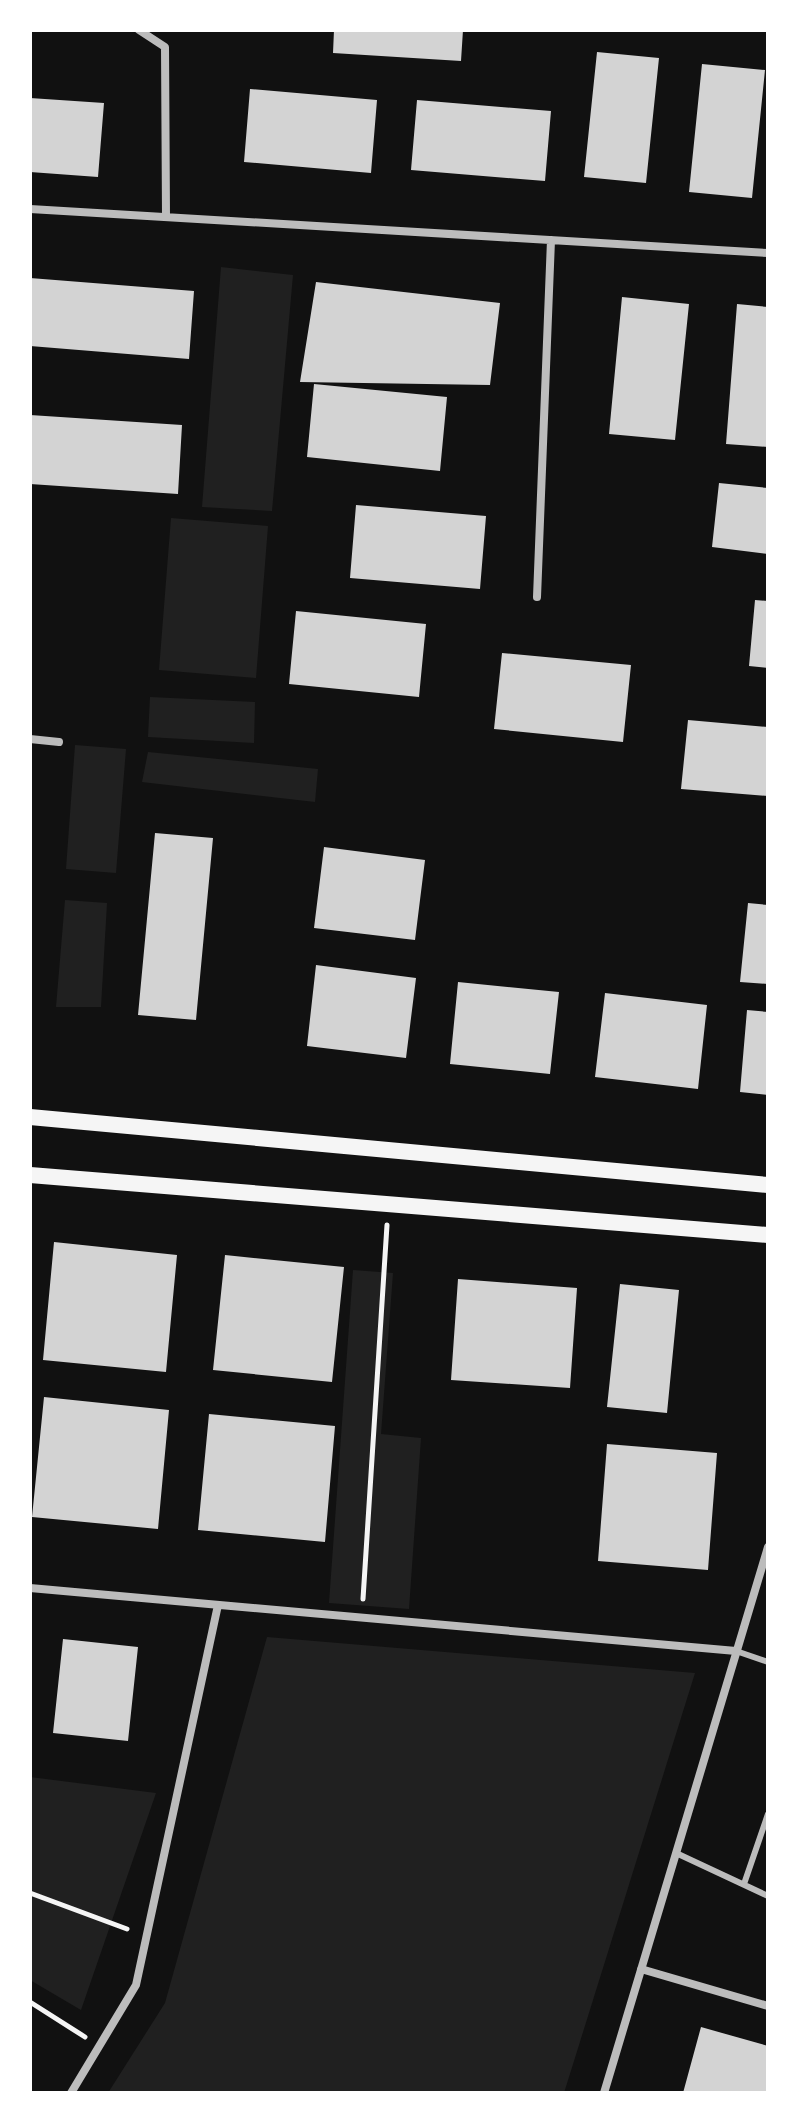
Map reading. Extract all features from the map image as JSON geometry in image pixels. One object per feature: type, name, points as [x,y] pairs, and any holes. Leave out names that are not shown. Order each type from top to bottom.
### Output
[{"type":"main road","points":[[30,1117],[768,1185]]},
{"type":"main road","points":[[30,1175],[768,1235]]},
{"type":"street","points":[[139,30],[165,47],[166,217]]},
{"type":"street","points":[[30,209],[768,253]]},
{"type":"street","points":[[537,597],[551,240]]},
{"type":"street","points":[[30,739],[59,742]]},
{"type":"street","points":[[604,2093],[736,1651],[763,1580],[768,1547]]},
{"type":"street","points":[[30,1588],[736,1651]]},
{"type":"street","points":[[71,2093],[136,1985],[218,1605]]},
{"type":"street","points":[[641,1969],[768,2006]]},
{"type":"lane","points":[[736,1651],[768,1662]]},
{"type":"lane","points":[[744,1884],[768,1814]]},
{"type":"lane","points":[[676,1853],[768,1896]]},
{"type":"path","points":[[362,1618],[388,1204]]},
{"type":"path","points":[[30,1893],[147,1936]]},
{"type":"path","points":[[30,2002],[100,2046]]},
{"type":"shaded area","points":[[221,267],[293,275],[272,511],[202,507]]},
{"type":"shaded area","points":[[171,518],[268,526],[256,678],[159,670]]},
{"type":"shaded area","points":[[150,697],[255,702],[254,743],[148,737]]},
{"type":"shaded area","points":[[75,745],[126,749],[116,873],[66,869]]},
{"type":"shaded area","points":[[148,752],[318,769],[315,802],[142,782]]},
{"type":"shaded area","points":[[65,900],[107,903],[101,1007],[56,1007]]},
{"type":"shaded area","points":[[353,1270],[393,1273],[381,1434],[421,1438],[409,1609],[329,1603]]},
{"type":"shaded area","points":[[267,1637],[695,1673],[564,2093],[108,2093],[165,2003]]},
{"type":"shaded area","points":[[30,1777],[156,1793],[81,2010],[30,1980]]},
{"type":"building","points":[[334,30],[463,30],[461,61],[333,53]]},
{"type":"building","points":[[597,52],[659,58],[646,183],[584,177]]},
{"type":"building","points":[[702,64],[765,70],[752,198],[689,192]]},
{"type":"building","points":[[250,89],[377,100],[371,173],[244,162]]},
{"type":"building","points":[[30,98],[104,103],[98,177],[30,172]]},
{"type":"building","points":[[417,100],[551,111],[545,181],[411,170]]},
{"type":"building","points":[[30,278],[194,291],[189,359],[30,346]]},
{"type":"building","points":[[316,282],[500,303],[490,385],[300,382]]},
{"type":"building","points":[[622,297],[689,304],[675,440],[609,434]]},
{"type":"building","points":[[737,304],[768,307],[768,447],[726,444]]},
{"type":"building","points":[[314,384],[447,397],[440,471],[307,457]]},
{"type":"building","points":[[30,415],[182,425],[178,494],[30,484]]},
{"type":"building","points":[[719,483],[768,488],[768,554],[712,547]]},
{"type":"building","points":[[356,505],[486,516],[480,589],[350,578]]},
{"type":"building","points":[[755,600],[768,601],[768,668],[749,666]]},
{"type":"building","points":[[296,611],[426,624],[419,697],[289,684]]},
{"type":"building","points":[[502,653],[631,665],[623,742],[494,729]]},
{"type":"building","points":[[688,720],[768,727],[768,796],[681,789]]},
{"type":"building","points":[[155,833],[213,838],[196,1020],[138,1015]]},
{"type":"building","points":[[324,847],[425,860],[415,940],[314,928]]},
{"type":"building","points":[[748,903],[768,905],[768,984],[740,982]]},
{"type":"building","points":[[316,965],[416,978],[406,1058],[307,1046]]},
{"type":"building","points":[[458,982],[559,992],[550,1074],[450,1064]]},
{"type":"building","points":[[605,993],[707,1005],[698,1089],[595,1077]]},
{"type":"building","points":[[747,1010],[768,1012],[768,1095],[740,1092]]},
{"type":"building","points":[[54,1242],[177,1255],[166,1372],[43,1360]]},
{"type":"building","points":[[225,1255],[344,1267],[332,1382],[213,1370]]},
{"type":"building","points":[[458,1279],[577,1288],[570,1388],[451,1380]]},
{"type":"building","points":[[620,1284],[679,1290],[667,1413],[607,1407]]},
{"type":"building","points":[[44,1397],[169,1410],[158,1529],[32,1517]]},
{"type":"building","points":[[209,1414],[335,1426],[325,1542],[198,1530]]},
{"type":"building","points":[[607,1444],[717,1453],[708,1570],[598,1561]]},
{"type":"building","points":[[63,1639],[138,1647],[128,1741],[53,1733]]},
{"type":"building","points":[[701,2027],[768,2046],[768,2093],[683,2093]]}]
